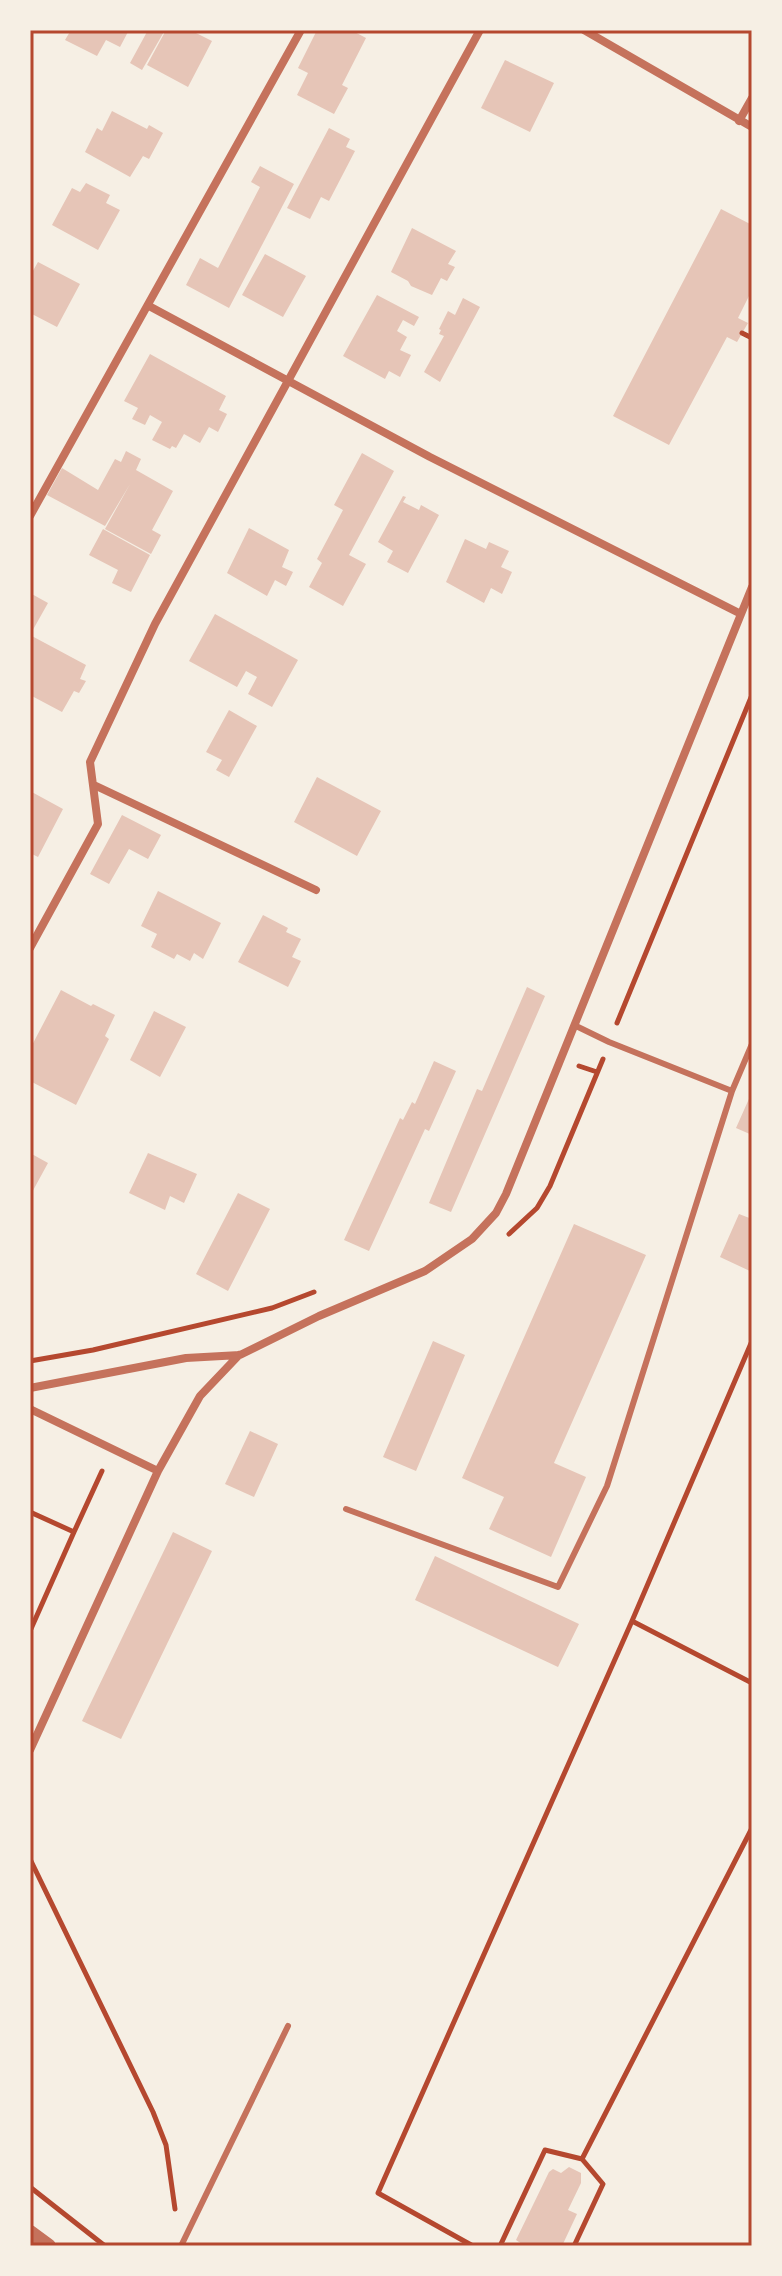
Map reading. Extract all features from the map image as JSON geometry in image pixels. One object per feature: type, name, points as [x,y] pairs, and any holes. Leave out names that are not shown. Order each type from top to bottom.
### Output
[{"type":"street","points":[[30,516],[301,30]]},
{"type":"street","points":[[30,948],[98,824],[90,762],[155,624],[480,30]]},
{"type":"street","points":[[584,30],[752,127]]},
{"type":"street","points":[[739,121],[752,98]]},
{"type":"street","points":[[149,306],[287,382],[741,614]]},
{"type":"street","points":[[30,1750],[158,1471],[200,1396],[240,1355],[319,1316],[425,1271],[472,1239],[496,1213],[752,587]]},
{"type":"street","points":[[94,785],[316,890]]},
{"type":"street","points":[[30,1388],[186,1358],[240,1355]]},
{"type":"street","points":[[30,1409],[158,1471]]},
{"type":"street","points":[[30,2232],[49,2246]]},
{"type":"lane","points":[[574,1025],[732,1091]]},
{"type":"lane","points":[[346,1509],[558,1587],[607,1486],[732,1091],[752,1044]]},
{"type":"lane","points":[[181,2246],[288,2026]]},
{"type":"path","points":[[742,333],[752,338]]},
{"type":"path","points":[[560,1060],[597,1072]]},
{"type":"path","points":[[30,1361],[93,1350],[257,1311],[315,1292]]},
{"type":"path","points":[[473,2246],[378,2193],[632,1621],[752,1341]]},
{"type":"path","points":[[30,1630],[102,1471]]},
{"type":"path","points":[[30,1512],[74,1532]]},
{"type":"path","points":[[632,1621],[752,1683]]},
{"type":"path","points":[[582,2159],[752,1828]]},
{"type":"path","points":[[30,1859],[153,2112],[166,2145],[176,2217]]},
{"type":"path","points":[[500,2246],[545,2150],[582,2159],[603,2184],[574,2246]]},
{"type":"path","points":[[30,2187],[105,2246]]},
{"type":"building","points":[[71,30],[129,30],[120,47],[106,40],[97,56],[65,40]]},
{"type":"building","points":[[148,30],[165,30],[142,70],[130,63]]},
{"type":"building","points":[[166,30],[190,30],[212,41],[188,87],[147,65]]},
{"type":"building","points":[[317,30],[351,30],[366,38],[342,85],[348,88],[334,114],[297,95],[308,73],[298,68]]},
{"type":"building","points":[[505,60],[554,83],[530,132],[481,108]]},
{"type":"building","points":[[112,111],[147,129],[149,125],[163,133],[149,159],[143,156],[130,177],[85,152],[97,128],[102,131]]},
{"type":"building","points":[[329,128],[350,139],[346,147],[355,151],[329,201],[321,197],[310,219],[287,208]]},
{"type":"building","points":[[260,166],[294,184],[229,308],[186,285],[200,258],[218,268],[260,187],[251,182]]},
{"type":"building","points":[[86,183],[110,195],[106,203],[120,210],[98,250],[52,225],[72,188],[80,192]]},
{"type":"building","points":[[721,209],[752,225],[752,290],[738,318],[748,323],[737,342],[727,337],[669,445],[613,416]]},
{"type":"building","points":[[412,228],[456,251],[448,264],[455,267],[447,281],[441,278],[432,295],[411,286],[391,272]]},
{"type":"building","points":[[265,254],[306,276],[283,317],[242,295]]},
{"type":"building","points":[[38,262],[80,284],[57,327],[30,313],[30,276]]},
{"type":"building","points":[[377,295],[419,317],[414,326],[403,320],[397,331],[407,337],[400,350],[411,355],[400,377],[389,371],[385,379],[343,356]]},
{"type":"building","points":[[463,298],[480,307],[440,382],[424,372],[444,336],[439,334],[439,329],[448,311],[455,315]]},
{"type":"building","points":[[150,354],[226,396],[219,410],[227,414],[218,432],[209,427],[200,443],[184,434],[176,448],[172,446],[170,449],[152,440],[162,422],[150,415],[145,425],[132,419],[138,408],[124,401]]},
{"type":"building","points":[[126,451],[141,459],[136,470],[173,491],[152,530],[161,535],[151,554],[105,529],[130,484],[105,526],[47,495],[62,468],[98,490],[115,459],[121,462]]},
{"type":"building","points":[[362,453],[394,471],[349,555],[366,564],[343,606],[309,587],[322,563],[317,559],[343,510],[334,505]]},
{"type":"building","points":[[403,496],[406,497],[403,502],[419,510],[421,505],[439,515],[408,573],[387,562],[393,551],[378,542]]},
{"type":"building","points":[[249,528],[289,550],[282,567],[293,572],[286,586],[275,580],[267,596],[227,573]]},
{"type":"building","points":[[103,529],[150,555],[131,592],[112,583],[118,570],[89,555]]},
{"type":"building","points":[[465,539],[486,549],[489,542],[509,551],[501,567],[512,572],[502,594],[491,588],[484,603],[446,582]]},
{"type":"building","points":[[30,593],[48,603],[30,635]]},
{"type":"building","points":[[215,614],[298,660],[272,707],[248,694],[257,677],[246,671],[237,687],[189,661]]},
{"type":"building","points":[[30,635],[86,665],[80,679],[86,681],[79,693],[74,691],[62,712],[30,695]]},
{"type":"building","points":[[229,710],[257,726],[229,777],[216,770],[222,760],[206,752]]},
{"type":"building","points":[[317,777],[381,811],[357,856],[294,822]]},
{"type":"building","points":[[30,791],[63,809],[38,857],[30,853]]},
{"type":"building","points":[[122,815],[161,835],[148,859],[129,849],[109,884],[90,874]]},
{"type":"building","points":[[158,891],[221,923],[203,959],[194,953],[190,961],[177,954],[174,959],[151,947],[157,934],[141,926]]},
{"type":"building","points":[[263,915],[301,939],[292,957],[301,961],[288,987],[238,962]]},
{"type":"building","points":[[527,987],[545,996],[451,1212],[429,1203],[477,1089],[482,1091]]},
{"type":"building","points":[[61,990],[115,1015],[105,1036],[109,1039],[76,1105],[30,1081],[30,1049]]},
{"type":"building","points":[[154,1011],[186,1027],[160,1077],[130,1060]]},
{"type":"building","points":[[434,1061],[456,1071],[429,1131],[425,1129],[369,1251],[344,1240],[400,1118],[403,1120],[412,1102],[415,1104]]},
{"type":"building","points":[[752,1092],[752,1135],[736,1128]]},
{"type":"building","points":[[30,1153],[48,1163],[30,1196]]},
{"type":"building","points":[[148,1153],[197,1174],[184,1203],[170,1196],[165,1210],[129,1193]]},
{"type":"building","points":[[238,1193],[270,1209],[228,1291],[196,1274]]},
{"type":"building","points":[[739,1214],[752,1219],[752,1272],[720,1257]]},
{"type":"building","points":[[574,1224],[646,1255],[554,1463],[586,1477],[551,1557],[489,1529],[504,1497],[462,1478]]},
{"type":"building","points":[[433,1341],[465,1355],[416,1471],[383,1457]]},
{"type":"building","points":[[250,1431],[278,1444],[254,1497],[225,1484]]},
{"type":"building","points":[[173,1532],[212,1551],[121,1739],[82,1721]]},
{"type":"building","points":[[435,1556],[579,1624],[558,1667],[415,1600]]},
{"type":"building","points":[[569,2167],[581,2173],[581,2183],[568,2210],[577,2214],[562,2246],[525,2246],[516,2240],[549,2172],[553,2169],[561,2173]]}]
